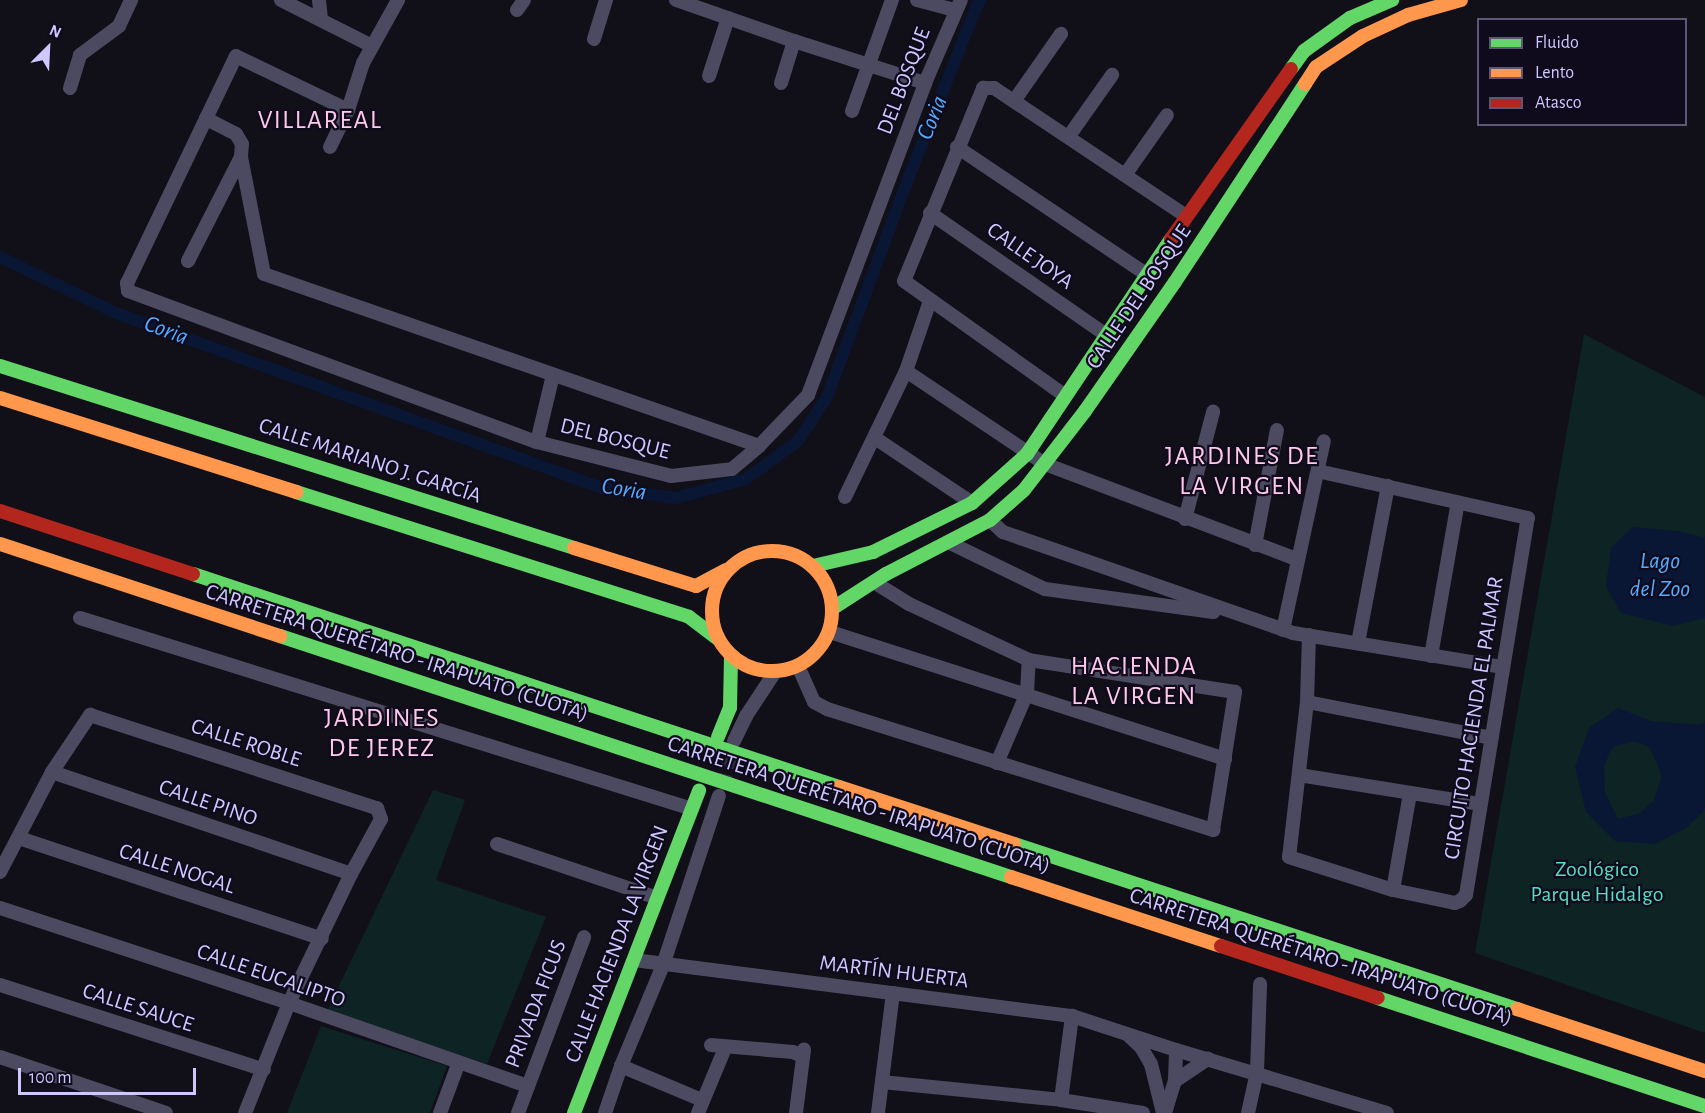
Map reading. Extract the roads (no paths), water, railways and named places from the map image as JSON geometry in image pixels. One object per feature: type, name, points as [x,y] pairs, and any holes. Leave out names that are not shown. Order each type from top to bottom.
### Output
[{"type":"main road","name":"CALLE DEL BOSQUE","points":[[813,566],[873,552],[972,503],[1027,454],[1146,274],[1304,51],[1350,18],[1392,0]]},
{"type":"main road","name":"CALLE DEL BOSQUE","points":[[833,608],[990,520],[1024,490],[1085,411],[1175,282],[1316,67],[1372,32],[1408,15],[1461,0]]},
{"type":"main road","name":"CALLE MARIANO J. GARCÍA","points":[[0,366],[696,586],[726,570]]},
{"type":"main road","points":[[0,398],[689,617],[717,638],[731,657],[752,669],[775,672],[798,666],[818,652],[830,632],[833,608],[827,585],[813,566],[792,554],[768,550],[746,556],[726,570],[714,591],[711,614],[717,638]]},
{"type":"main road","name":"CARRETERA QUERÉTARO - IRAPUATO (CUOTA)","points":[[0,511],[1705,1071]]},
{"type":"main road","name":"CARRETERA QUERÉTARO - IRAPUATO (CUOTA)","points":[[0,544],[1705,1106]]},
{"type":"main road","points":[[718,737],[730,708],[731,657]]},
{"type":"main road","name":"CALLE HACIENDA LA VIRGEN","points":[[574,1113],[699,790]]},
{"type":"street","points":[[70,88],[80,55],[119,26],[131,0]]},
{"type":"street","points":[[281,0],[372,46]]},
{"type":"street","points":[[320,0],[321,19]]},
{"type":"street","points":[[330,147],[348,110],[372,46],[398,0]]},
{"type":"street","points":[[594,39],[606,0]]},
{"type":"street","points":[[676,0],[867,66],[925,83]]},
{"type":"street","points":[[852,111],[892,0]]},
{"type":"street","points":[[917,0],[958,5]]},
{"type":"street","name":"DEL BOSQUE","points":[[206,119],[127,283],[128,291],[537,442],[671,476],[732,469],[759,446],[808,395],[925,83],[958,5]]},
{"type":"street","points":[[709,76],[728,18]]},
{"type":"street","points":[[1014,101],[1061,34]]},
{"type":"street","points":[[781,82],[794,41]]},
{"type":"street","points":[[188,261],[240,157],[242,144],[236,134],[206,119],[236,56],[348,110]]},
{"type":"street","points":[[1070,136],[1112,75]]},
{"type":"street","points":[[1064,395],[930,302],[904,281],[983,88],[994,88],[1070,136],[1186,216]]},
{"type":"street","points":[[1125,175],[1167,115]]},
{"type":"street","points":[[957,147],[1146,274]]},
{"type":"street","points":[[240,157],[264,274],[759,446]]},
{"type":"street","name":"CALLE JOYA","points":[[930,213],[1105,334]]},
{"type":"street","points":[[844,497],[876,438],[906,371],[930,302]]},
{"type":"street","points":[[906,371],[1045,464],[1185,519],[1297,559]]},
{"type":"street","points":[[537,442],[553,375]]},
{"type":"street","points":[[1185,519],[1213,412]]},
{"type":"street","points":[[1255,545],[1277,430]]},
{"type":"street","points":[[876,438],[972,503]]},
{"type":"street","points":[[1284,630],[1297,559],[1324,441]]},
{"type":"street","name":"CIRCUITO HACIENDA EL PALMAR","points":[[1310,635],[1307,702],[1289,857],[1393,890],[1455,903],[1460,902],[1466,895],[1528,518],[1318,471]]},
{"type":"street","points":[[1358,643],[1388,486]]},
{"type":"street","points":[[1431,656],[1458,502]]},
{"type":"street","points":[[990,520],[1003,532],[1284,630],[1503,668]]},
{"type":"street","points":[[948,542],[1046,589],[1245,616]]},
{"type":"street","points":[[798,666],[814,702],[827,709],[1213,830],[1235,692],[1029,660],[909,604],[875,583]]},
{"type":"street","points":[[80,618],[692,809]]},
{"type":"street","points":[[830,632],[1027,693],[1225,759]]},
{"type":"street","points":[[997,763],[1027,693],[1029,660]]},
{"type":"street","points":[[734,741],[746,716],[775,672]]},
{"type":"street","points":[[1307,702],[1492,738]]},
{"type":"street","name":"CALLE ROBLE","points":[[52,772],[90,715],[376,808],[381,819],[351,874]]},
{"type":"street","points":[[0,872],[52,772]]},
{"type":"street","name":"CALLE PINO","points":[[52,772],[351,874]]},
{"type":"street","points":[[1299,774],[1481,804]]},
{"type":"street","points":[[1393,890],[1410,794]]},
{"type":"street","points":[[605,1113],[663,965],[720,796]]},
{"type":"street","name":"CALLE NOGAL","points":[[19,838],[322,939]]},
{"type":"street","points":[[497,844],[657,898]]},
{"type":"street","points":[[245,1113],[289,1004],[322,939],[351,874]]},
{"type":"street","name":"CALLE EUCALIPTO","points":[[0,908],[528,1086]]},
{"type":"street","name":"PRIVADA FICUS","points":[[518,1113],[584,937]]},
{"type":"street","name":"MARTÍN HUERTA","points":[[634,960],[1072,1016],[1122,1031],[1141,1047],[1150,1064],[1164,1113]]},
{"type":"street","points":[[1248,1113],[1257,1072],[1260,984]]},
{"type":"street","name":"CALLE SAUCE","points":[[0,985],[264,1070]]},
{"type":"street","points":[[878,1113],[893,993]]},
{"type":"street","points":[[1061,1100],[1072,1016]]},
{"type":"street","points":[[1122,1031],[1176,1050],[1257,1072],[1387,1113]]},
{"type":"street","points":[[620,1070],[700,1107],[718,1046],[803,1052],[796,1113]]},
{"type":"street","points":[[1164,1113],[1175,1082],[1176,1050]]},
{"type":"street","points":[[0,1057],[166,1113]]},
{"type":"street","points":[[1175,1082],[1208,1059]]},
{"type":"street","points":[[440,1113],[459,1062]]},
{"type":"street","points":[[882,1082],[1061,1100],[1143,1113]]},
{"type":"water","name":"Lago del Zoo","points":[[1633,527],[1678,531],[1705,538],[1705,618],[1673,626],[1621,613],[1606,586],[1611,548]]},
{"type":"water","points":[[1618,708],[1651,721],[1698,725],[1705,722],[1705,810],[1686,828],[1655,844],[1615,841],[1586,812],[1575,767],[1589,728]],"holes":[[[1634,741],[1650,748],[1662,776],[1654,800],[1640,813],[1618,819],[1605,793],[1604,765],[1613,747]]]},
{"type":"waterway","name":"Coria","points":[[0,257],[116,313],[602,488],[676,498],[746,479],[798,441],[827,397],[907,182],[977,5],[981,0]]},
{"type":"tunnel","points":[[722,788],[733,746]]},
{"type":"district","name":"VILLAREAL","points":[[320,121]]},
{"type":"district","name":"JARDINES DE LA VIRGEN","points":[[1242,472]]},
{"type":"district","name":"HACIENDA LA VIRGEN","points":[[1134,682]]},
{"type":"district","name":"JARDINES DE JEREZ","points":[[382,734]]},
{"type":"park label","name":"Zoológico Parque Hidalgo","points":[[1597,882]]}]
